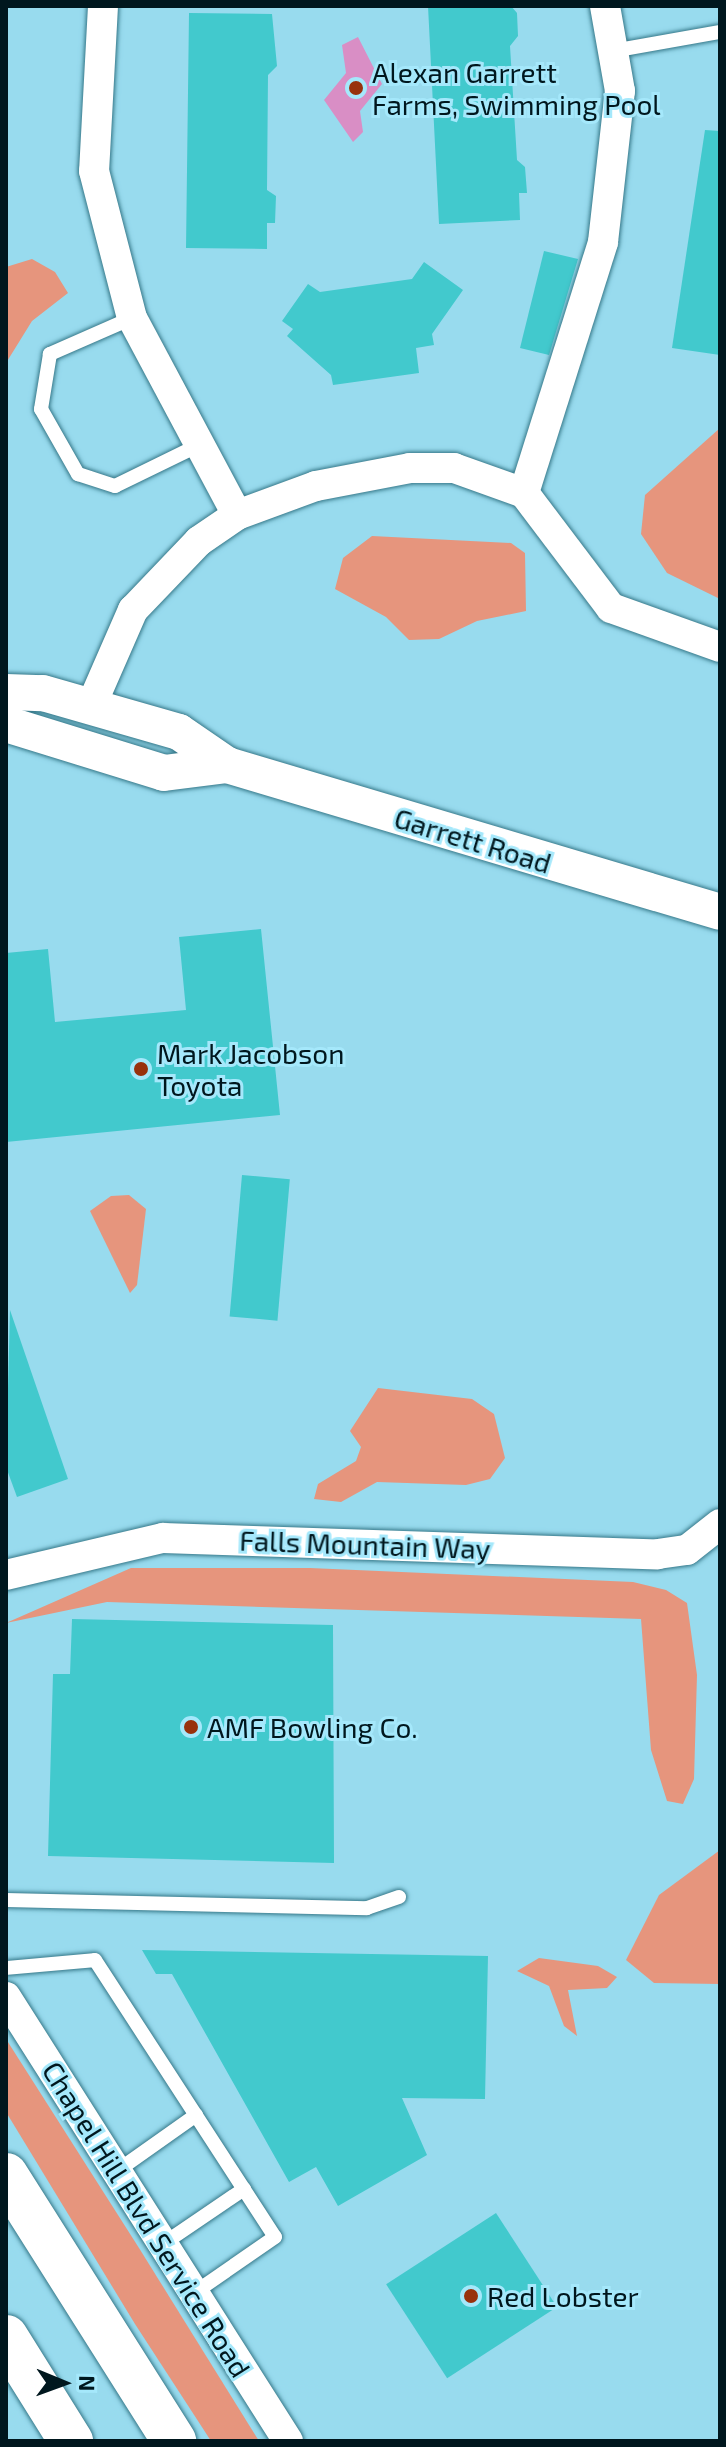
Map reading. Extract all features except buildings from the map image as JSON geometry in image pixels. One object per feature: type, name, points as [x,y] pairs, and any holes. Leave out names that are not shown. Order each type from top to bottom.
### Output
[{"type":"highway","points":[[6,2175],[174,2441]]},
{"type":"highway","points":[[6,2209],[95,2317]]},
{"type":"highway","points":[[6,2337],[71,2441]]},
{"type":"street","points":[[103,6],[94,171],[132,318],[237,515]]},
{"type":"street","points":[[524,493],[603,242],[620,91],[605,6]]},
{"type":"street","points":[[91,706],[133,610],[199,541],[237,515],[364,473],[410,468],[454,468],[524,493],[611,608],[720,647]]},
{"type":"street","name":"Garrett Road","points":[[6,692],[91,706],[179,732],[227,765],[720,912]]},
{"type":"street","name":"Garrett Road","points":[[6,724],[164,773],[227,765]]},
{"type":"street","name":"Falls Mountain Way","points":[[6,1575],[163,1538],[658,1554],[687,1550],[720,1524]]},
{"type":"street","name":"Chapel Hill Blvd Service Road","points":[[6,1997],[288,2441]]},
{"type":"lane","points":[[613,51],[720,32]]},
{"type":"lane","points":[[132,318],[50,354],[41,409],[78,474],[115,486],[201,444]]},
{"type":"lane","points":[[6,1900],[367,1908],[399,1897]]},
{"type":"lane","points":[[6,1968],[95,1960],[275,2237],[194,2293]]},
{"type":"lane","points":[[117,2171],[196,2115]]},
{"type":"lane","points":[[163,2244],[244,2189]]},
{"type":"shaded area","name":"Alexan Garrett Farms, Swimming Pool","points":[[358,37],[382,84],[360,111],[363,132],[353,142],[324,100],[346,73],[342,45]]},
{"type":"shaded area","points":[[32,259],[55,272],[68,293],[32,321],[6,363],[6,267]]},
{"type":"shaded area","points":[[720,428],[720,599],[667,573],[641,534],[645,495]]},
{"type":"shaded area","points":[[372,536],[511,543],[525,553],[526,611],[477,621],[439,639],[409,640],[386,617],[335,589],[343,558]]},
{"type":"shaded area","points":[[129,1195],[146,1209],[137,1285],[130,1293],[90,1211],[111,1196]]},
{"type":"shaded area","points":[[378,1388],[472,1399],[494,1414],[505,1458],[490,1479],[466,1485],[377,1482],[341,1502],[314,1499],[318,1484],[356,1461],[361,1447],[350,1431]]},
{"type":"shaded area","points":[[131,1568],[310,1568],[633,1582],[666,1590],[687,1603],[697,1675],[694,1779],[683,1804],[667,1801],[651,1750],[641,1619],[107,1602],[6,1623]]},
{"type":"shaded area","points":[[720,1850],[720,1984],[654,1983],[626,1960],[659,1895]]},
{"type":"shaded area","points":[[539,1958],[598,1966],[617,1977],[607,1988],[568,1990],[577,2036],[564,2026],[549,1986],[517,1971]]},
{"type":"shaded area","points":[[6,2039],[259,2441],[211,2441],[135,2324],[6,2112]]},
{"type":"place","name":"Alexan Garrett Farms, Swimming Pool","points":[[356,88]]},
{"type":"place","name":"Mark Jacobson Toyota","points":[[141,1069]]},
{"type":"place","name":"AMF Bowling Co.","points":[[191,1727]]},
{"type":"place","name":"Red Lobster","points":[[471,2296]]}]
